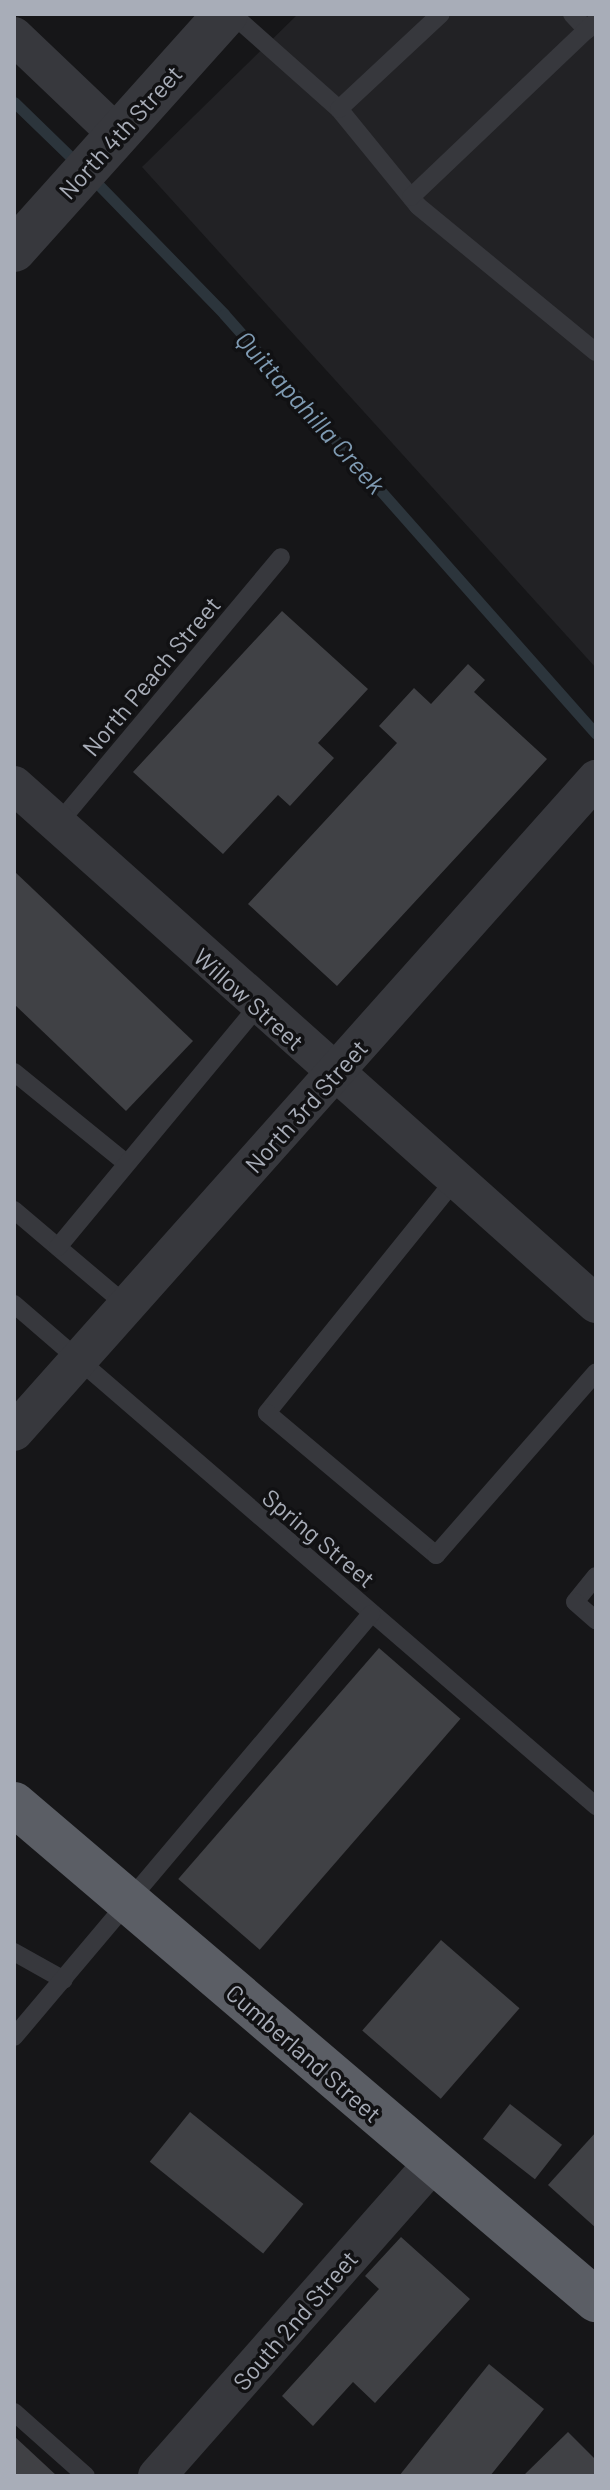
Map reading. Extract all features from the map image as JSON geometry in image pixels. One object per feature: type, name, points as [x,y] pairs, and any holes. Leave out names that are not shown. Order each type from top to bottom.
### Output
[{"type":"highway","name":"Cumberland Street","points":[[14,1804],[596,2300]]},
{"type":"street","name":"North 4th Street","points":[[14,250],[229,14]]},
{"type":"street","points":[[14,36],[96,158]]},
{"type":"street","name":"North 3rd Street","points":[[14,1432],[596,779]]},
{"type":"street","name":"Willow Street","points":[[14,785],[333,1076],[596,1304]]},
{"type":"street","name":"South 2nd Street","points":[[157,2476],[433,2163]]},
{"type":"lane","points":[[229,14],[339,109],[411,197],[596,352]]},
{"type":"lane","points":[[339,109],[441,14]]},
{"type":"lane","points":[[411,197],[591,25],[572,14]]},
{"type":"lane","name":"North Peach Street","points":[[57,825],[281,557]]},
{"type":"lane","points":[[58,1247],[257,1007]]},
{"type":"lane","points":[[14,1072],[126,1163]]},
{"type":"lane","points":[[454,1181],[267,1413],[436,1555],[596,1372]]},
{"type":"lane","points":[[14,1210],[127,1306]]},
{"type":"lane","name":"Spring Street","points":[[14,1304],[76,1363],[596,1806]]},
{"type":"lane","points":[[596,1576],[575,1602],[596,1620]]},
{"type":"lane","points":[[14,2037],[131,1903],[371,1614]]},
{"type":"lane","points":[[14,1952],[64,1980]]},
{"type":"lane","points":[[14,2412],[86,2476]]},
{"type":"shaded area","points":[[298,14],[596,14],[596,668],[142,167]]},
{"type":"building","points":[[282,611],[368,689],[318,743],[334,758],[290,806],[278,795],[223,854],[133,772]]},
{"type":"building","points":[[468,664],[485,680],[474,692],[547,759],[337,986],[248,904],[397,743],[379,726],[414,688],[431,704]]},
{"type":"building","points":[[14,871],[193,1041],[126,1111],[14,1004]]},
{"type":"building","points":[[379,1648],[461,1719],[260,1950],[178,1879]]},
{"type":"building","points":[[441,1940],[519,2008],[441,2099],[362,2031]]},
{"type":"building","points":[[510,2104],[562,2145],[535,2179],[483,2139]]},
{"type":"building","points":[[190,2112],[303,2204],[263,2254],[150,2162]]},
{"type":"building","points":[[596,2132],[596,2228],[548,2185]]},
{"type":"building","points":[[401,2237],[470,2299],[375,2403],[353,2382],[313,2426],[282,2396],[379,2289],[365,2276]]},
{"type":"building","points":[[489,2364],[544,2409],[490,2476],[399,2476]]},
{"type":"building","points":[[568,2432],[596,2460],[596,2476],[523,2476]]},
{"type":"building","points":[[14,2436],[57,2476],[14,2476]]},
{"type":"waterway","name":"Quittapahilla Creek","points":[[14,102],[79,165]]},
{"type":"waterway","name":"Quittapahilla Creek","points":[[91,177],[224,314],[596,734]]}]
